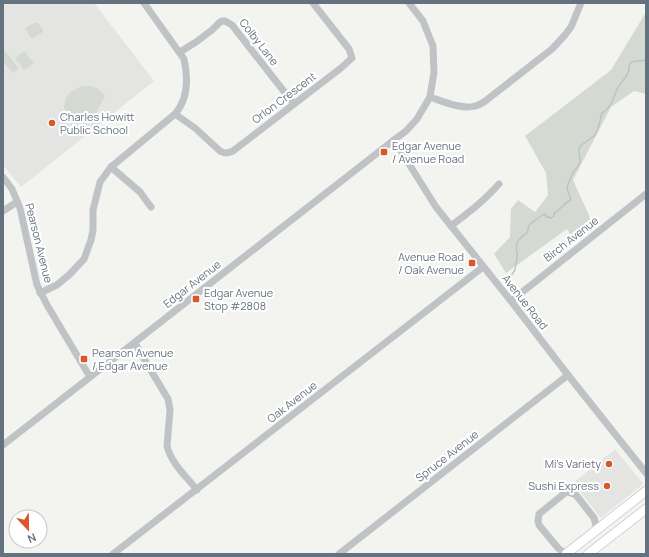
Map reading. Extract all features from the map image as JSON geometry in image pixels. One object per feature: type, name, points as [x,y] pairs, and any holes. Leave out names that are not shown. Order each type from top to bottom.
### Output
[{"type":"main road","points":[[566,554],[646,490]]},
{"type":"main road","points":[[588,554],[646,509]]},
{"type":"street","points":[[40,293],[57,285],[84,259],[91,240],[93,230],[93,210],[100,182],[111,167],[175,114],[181,106],[187,85],[187,70],[184,59],[144,3]]},
{"type":"street","name":"Orlon Crescent","points":[[175,114],[195,128],[220,151],[229,153],[342,68],[352,58],[349,49],[313,3]]},
{"type":"street","points":[[409,3],[423,21],[433,46],[434,72],[430,97],[468,107],[484,102],[558,43],[570,27],[581,3]]},
{"type":"street","name":"Colby Lane","points":[[180,52],[196,42],[222,21],[225,21],[232,25],[294,104]]},
{"type":"street","name":"Edgar Avenue","points":[[3,445],[406,131],[417,119],[430,97]]},
{"type":"street","name":"Avenue Road","points":[[394,140],[436,207],[646,473]]},
{"type":"street","points":[[111,167],[140,192],[151,207]]},
{"type":"street","name":"Pearson Avenue","points":[[3,177],[12,189],[20,208],[40,293],[90,377]]},
{"type":"street","points":[[451,226],[473,210],[499,184]]},
{"type":"street","name":"Birch Avenue","points":[[511,301],[646,194]]},
{"type":"street","points":[[3,211],[17,202]]},
{"type":"street","name":"Oak Avenue","points":[[113,554],[483,267]]},
{"type":"street","points":[[135,342],[168,399],[170,410],[168,451],[173,461],[197,490]]},
{"type":"street","name":"Spruce Avenue","points":[[339,554],[568,375]]},
{"type":"street","points":[[566,554],[554,544],[539,525],[538,521],[539,514],[560,496],[568,492],[576,495],[594,518],[597,529]]},
{"type":"shaded area","name":"Charles Howitt Public School","points":[[3,3],[94,3],[154,81],[21,187],[3,165]]},
{"type":"shaded area","points":[[646,12],[646,94],[634,91],[611,107],[573,180],[594,229],[574,241],[567,229],[506,273],[494,254],[510,237],[511,209],[518,200],[535,212],[548,195],[546,173],[525,136],[611,70]]},
{"type":"shaded area","points":[[38,23],[43,32],[32,39],[25,28]]},
{"type":"shaded area","points":[[5,51],[19,68],[13,73],[3,62],[3,53]]},
{"type":"shaded area","points":[[24,51],[34,63],[24,70],[15,58]]},
{"type":"shaded area","points":[[82,86],[90,86],[95,88],[105,96],[92,121],[87,122],[64,109],[65,100],[68,94]]},
{"type":"shaded area","points":[[615,449],[643,484],[601,518],[573,483]]},
{"type":"waterway","points":[[511,283],[511,276],[515,270],[517,261],[516,245],[518,241],[526,233],[529,225],[546,214],[546,217],[551,218],[554,216],[554,213],[571,199],[567,187],[573,172],[580,162],[580,146],[594,136],[598,129],[602,113],[611,104],[617,90],[627,74],[631,62],[646,60]]},
{"type":"place","name":"Charles Howitt Public School","points":[[52,123]]},
{"type":"place","name":"Edgar Avenue / Avenue Road","points":[[384,152]]},
{"type":"place","name":"Avenue Road / Oak Avenue","points":[[472,263]]},
{"type":"place","name":"Edgar Avenue Stop #2808","points":[[196,299]]},
{"type":"place","name":"Pearson Avenue / Edgar Avenue","points":[[84,359]]},
{"type":"place","name":"Mi’s Variety","points":[[609,464]]},
{"type":"place","name":"Sushi Express","points":[[607,486]]}]
